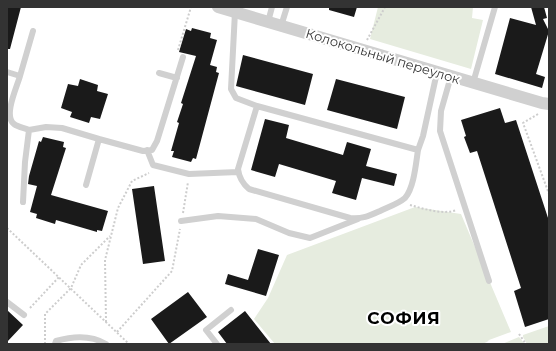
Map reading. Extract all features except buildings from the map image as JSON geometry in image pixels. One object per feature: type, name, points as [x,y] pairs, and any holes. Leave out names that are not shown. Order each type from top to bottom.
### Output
[{"type":"street","name":"Колокольный переулок","points":[[218,7],[542,103],[545,108]]},
{"type":"lane","points":[[268,22],[272,7]]},
{"type":"lane","points":[[282,26],[287,7]]},
{"type":"lane","points":[[473,83],[495,7]]},
{"type":"lane","points":[[235,12],[232,89],[236,98],[257,106],[418,150]]},
{"type":"lane","points":[[33,32],[10,108],[10,117],[13,124],[29,130],[62,128],[144,151],[152,150],[157,142],[183,57]]},
{"type":"lane","points":[[7,72],[20,76]]},
{"type":"lane","points":[[181,221],[218,216],[256,219],[289,233],[310,238],[368,217],[400,202],[406,197],[409,190],[437,72]]},
{"type":"lane","points":[[159,73],[177,78]]},
{"type":"lane","points":[[451,76],[441,111],[440,131],[489,281]]},
{"type":"lane","points":[[257,106],[238,169],[244,185],[249,188],[350,218],[359,219]]},
{"type":"lane","points":[[23,202],[25,162],[29,130]]},
{"type":"lane","points":[[86,185],[99,139]]},
{"type":"lane","points":[[147,150],[153,165],[189,174],[238,172]]},
{"type":"lane","points":[[7,302],[24,315]]},
{"type":"lane","points":[[217,344],[206,330],[231,310]]},
{"type":"lane","points":[[55,344],[56,341],[69,337],[92,337],[106,344]]},
{"type":"path","points":[[183,57],[176,55],[191,7]]},
{"type":"path","points":[[367,41],[385,7]]},
{"type":"path","points":[[545,108],[523,123],[549,194]]},
{"type":"path","points":[[106,322],[105,260],[118,208],[132,181],[161,167]]},
{"type":"path","points":[[400,202],[428,210],[452,211],[466,207]]},
{"type":"path","points":[[7,228],[129,344]]},
{"type":"path","points":[[45,344],[45,314],[71,288],[81,265],[111,235]]},
{"type":"path","points":[[117,332],[172,271]]},
{"type":"path","points":[[24,315],[59,277]]},
{"type":"path","points":[[519,334],[526,344]]},
{"type":"shaded area","points":[[378,7],[473,7],[472,18],[483,20],[471,69],[370,39]]},
{"type":"shaded area","points":[[415,207],[461,214],[511,332],[482,344],[275,344],[254,319],[268,298],[287,255]]},
{"type":"shaded area","points":[[549,326],[549,343],[527,344],[523,335]]},
{"type":"shaded area","points":[[519,337],[525,344],[502,344]]},
{"type":"district","name":"СОФИЯ","points":[[404,318]]}]
